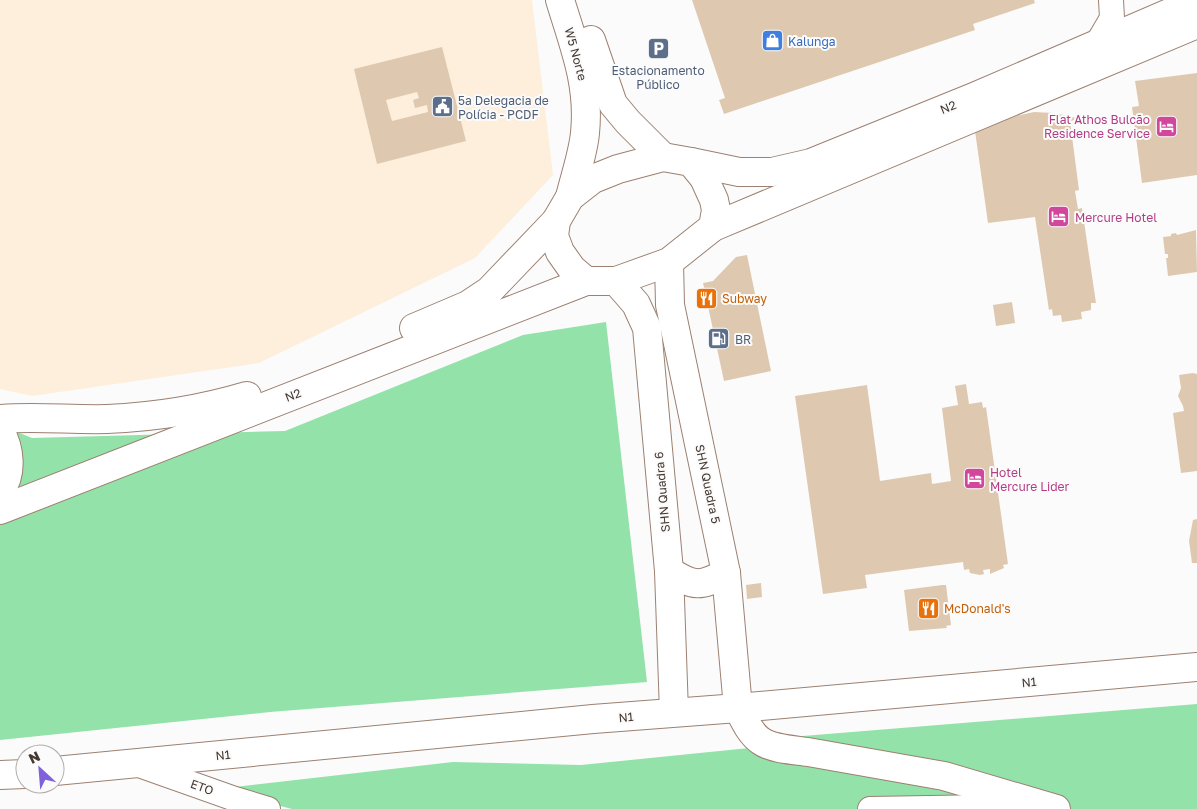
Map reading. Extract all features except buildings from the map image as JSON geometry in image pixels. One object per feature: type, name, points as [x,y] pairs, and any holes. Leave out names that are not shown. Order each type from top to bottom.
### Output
[{"type":"main road","name":"W5 Norte","points":[[560,0],[584,75],[587,106],[585,134],[570,197]]},
{"type":"main road","name":"W5 Norte","points":[[577,0],[613,104],[663,157]]},
{"type":"main road","name":"N2","points":[[691,162],[739,172],[772,172],[811,163],[974,96],[1098,42],[1188,8]]},
{"type":"main road","name":"N2","points":[[713,227],[1188,8]]},
{"type":"main road","points":[[663,157],[691,162],[704,178],[714,200],[716,210],[713,227],[668,262],[616,281],[586,280],[572,269],[560,252],[554,236],[556,221],[570,197],[593,179],[618,169],[663,157]]},
{"type":"main road","name":"N2","points":[[0,419],[28,417],[105,419],[164,415],[210,407],[255,394],[468,305],[489,291],[556,221]]},
{"type":"main road","name":"SHN Quadra 5","points":[[668,262],[670,305],[726,573],[738,708]]},
{"type":"main road","name":"N2","points":[[0,510],[586,280]]},
{"type":"main road","name":"SHN Quadra 6","points":[[616,281],[636,304],[647,328],[669,570],[674,712]]},
{"type":"main road","points":[[0,431],[6,441],[9,464],[4,485],[0,491]]},
{"type":"main road","points":[[669,570],[683,580],[694,584],[711,581],[726,573]]},
{"type":"main road","name":"N1","points":[[65,770],[674,712],[738,708],[1197,667]]},
{"type":"main road","points":[[738,708],[749,728],[762,742],[787,750],[944,776],[1045,806]]},
{"type":"main road","points":[[0,775],[15,774]]},
{"type":"street","points":[[1098,42],[1112,18],[1113,6],[1111,0]]},
{"type":"street","name":"ETO","points":[[136,764],[268,809]]},
{"type":"street","points":[[870,809],[1045,806]]},
{"type":"shaded area","points":[[0,0],[532,0],[553,175],[475,258],[259,363],[32,396],[0,389]]},
{"type":"green space","points":[[606,322],[647,682],[270,712],[0,740],[0,425],[32,438],[285,431],[523,335]]},
{"type":"green space","points":[[1197,704],[1197,809],[292,809],[261,801],[235,787],[453,762],[581,765],[799,743],[766,739]]},
{"type":"place","name":"Kalunga","points":[[772,41]]},
{"type":"place","name":"Estacionamento Público","points":[[658,49]]},
{"type":"place","name":"5ª Delegacia de Polícia - PCDF","points":[[442,107]]},
{"type":"place","name":"Flat Athos Bulcão Residence Service","points":[[1166,126]]},
{"type":"place","name":"Mercure Hotel","points":[[1059,217]]},
{"type":"place","name":"Subway","points":[[706,298]]},
{"type":"place","name":"BR","points":[[719,339]]},
{"type":"place","name":"Hotel Mercure Lider","points":[[974,479]]},
{"type":"place","name":"McDonald's","points":[[928,608]]}]
